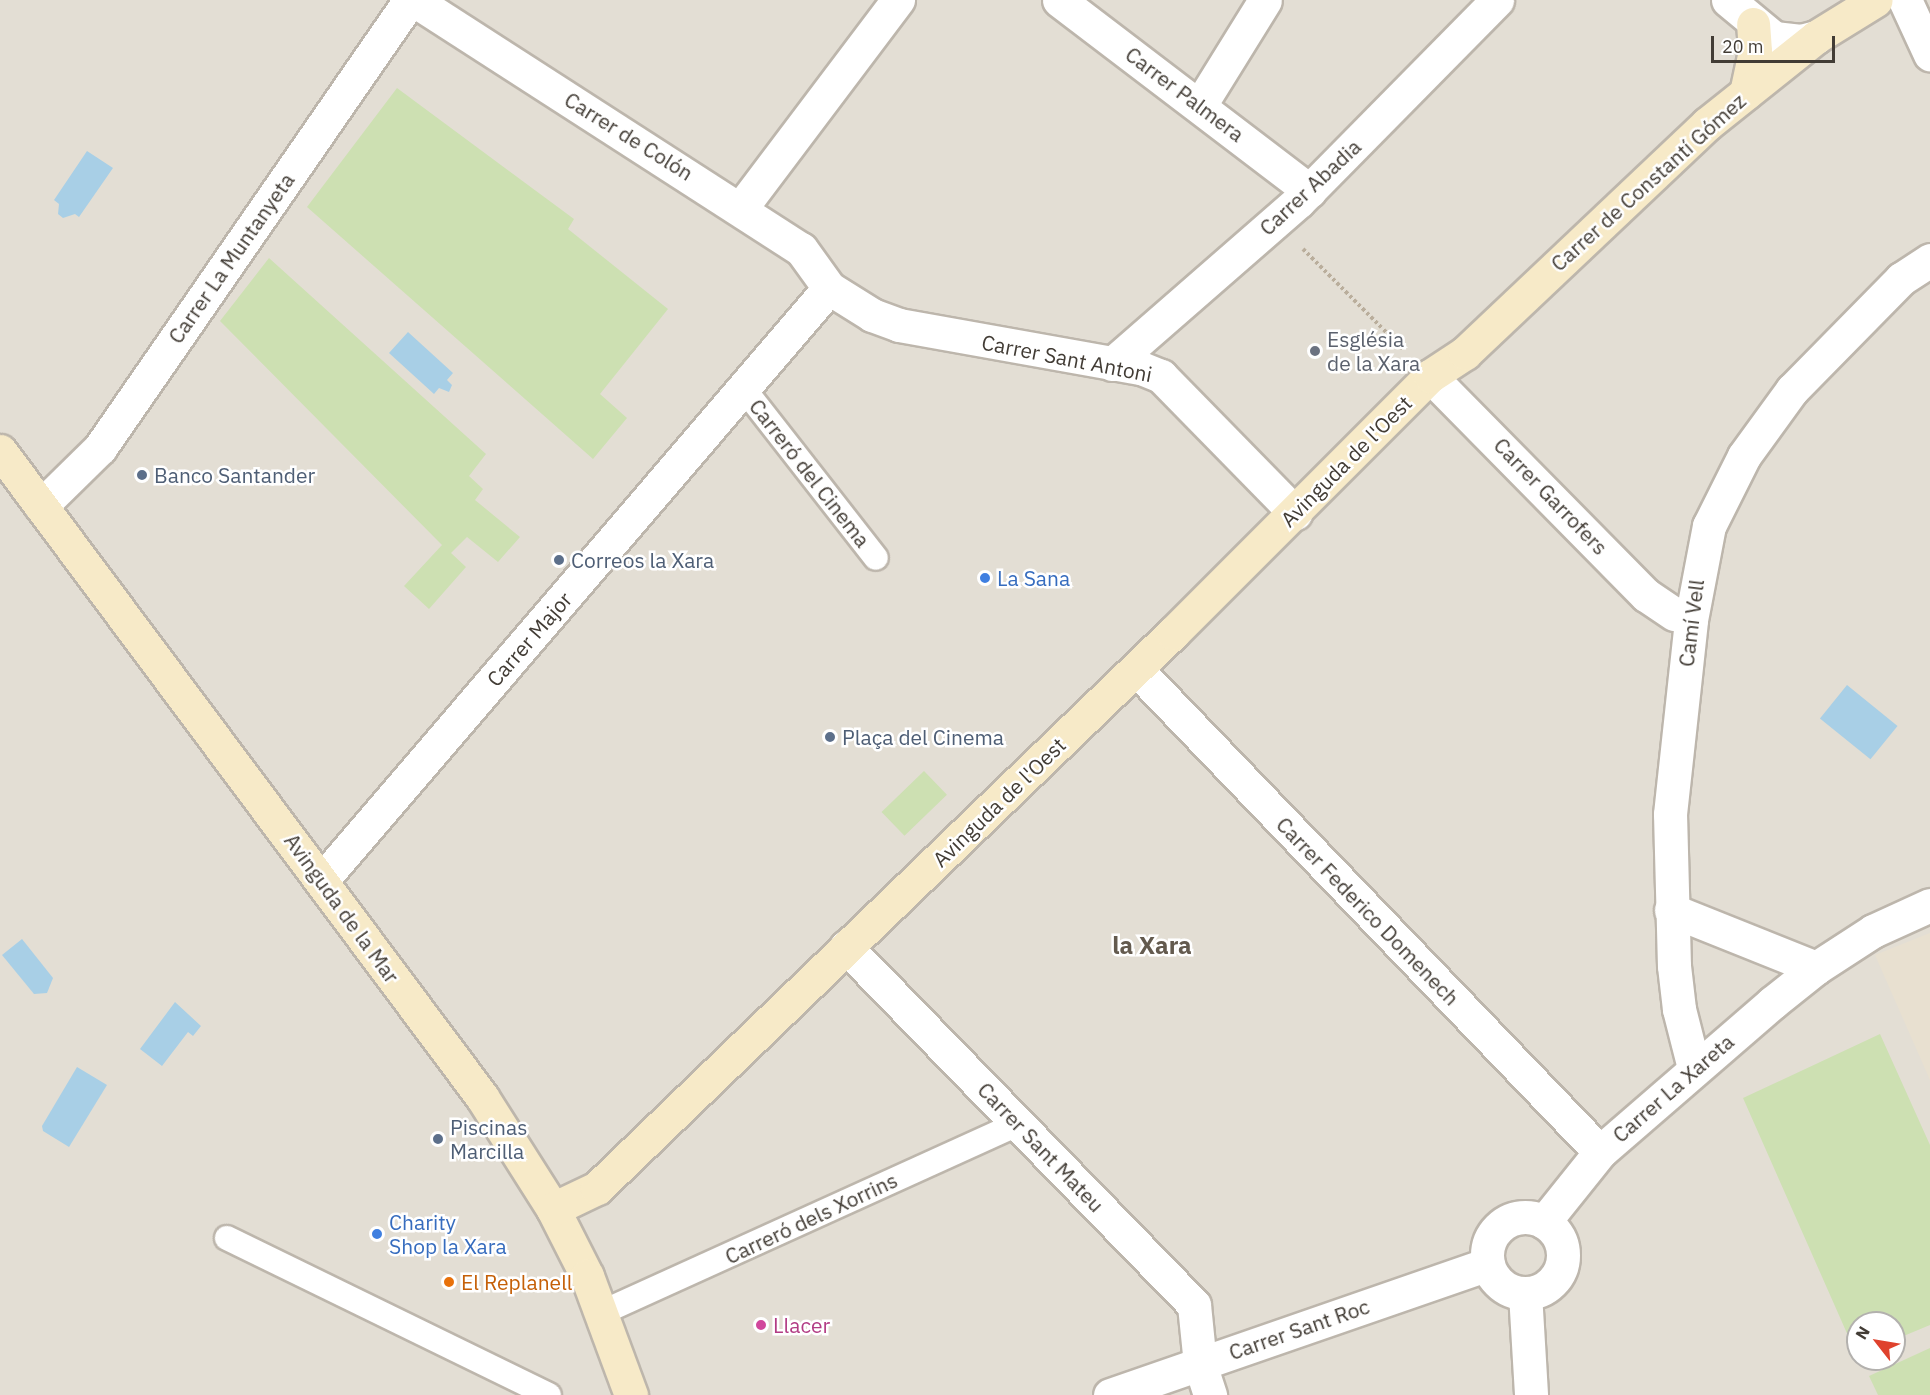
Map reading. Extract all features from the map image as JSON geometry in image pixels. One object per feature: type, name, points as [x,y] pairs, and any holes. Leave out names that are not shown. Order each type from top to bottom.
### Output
[{"type":"main road","name":"Carrer de Constantí Gómez","points":[[1430,376],[1465,353],[1667,160],[1746,93],[1816,37],[1876,0]]},
{"type":"main road","points":[[1746,93],[1755,51],[1753,24]]},
{"type":"main road","name":"Avinguda de l'Oest","points":[[553,1209],[597,1188],[1136,669],[1430,376]]},
{"type":"main road","name":"Avinguda de la Mar","points":[[0,452],[482,1097],[553,1209],[603,1312],[626,1393]]},
{"type":"street","name":"Carrer de Colón","points":[[412,0],[741,208],[801,249],[829,288]]},
{"type":"street","name":"Carrer La Muntanyeta","points":[[41,506],[100,448],[412,0]]},
{"type":"street","points":[[741,208],[898,0]]},
{"type":"street","name":"Carrer Palmera","points":[[1059,0],[1200,105],[1310,191]]},
{"type":"street","points":[[1200,105],[1265,0]]},
{"type":"street","name":"Carrer Abadia","points":[[1112,364],[1310,191],[1497,0]]},
{"type":"street","points":[[1728,0],[1753,24],[1774,38],[1786,41],[1816,37]]},
{"type":"street","points":[[1905,0],[1930,54]]},
{"type":"street","name":"Camí Vell","points":[[1695,1068],[1679,1009],[1671,910],[1670,814],[1691,620],[1699,561],[1709,526],[1744,456],[1792,390],[1901,279],[1930,260]]},
{"type":"street","name":"Carrer Sant Antoni","points":[[829,288],[872,315],[899,325],[1112,364],[1161,376],[1295,513]]},
{"type":"street","name":"Carrer Major","points":[[322,880],[829,288]]},
{"type":"street","name":"Carrer Garrofers","points":[[1430,376],[1646,595],[1674,614]]},
{"type":"street","name":"Carrer Federico Domenech","points":[[1136,669],[1600,1152]]},
{"type":"street","name":"Carrer La Xareta","points":[[1544,1222],[1600,1152],[1695,1068],[1816,968],[1873,931],[1930,905]]},
{"type":"street","points":[[1671,910],[1816,968]]},
{"type":"street","name":"Carrer Sant Mateu","points":[[846,947],[1194,1305],[1200,1364],[1210,1395]]},
{"type":"street","points":[[1520,1217],[1544,1222],[1560,1240],[1562,1265],[1548,1285],[1525,1293],[1501,1285],[1488,1263],[1491,1239],[1503,1225],[1520,1217]]},
{"type":"street","name":"Carrer Sant Roc","points":[[1110,1395],[1488,1263]]},
{"type":"street","points":[[1525,1293],[1531,1395]]},
{"type":"lane","name":"Carreró del Cinema","points":[[744,388],[876,558]]},
{"type":"lane","name":"Carreró dels Xorrins","points":[[603,1312],[1019,1123]]},
{"type":"lane","points":[[227,1238],[549,1395]]},
{"type":"path","points":[[1274,222],[1430,376]]},
{"type":"shaded area","points":[[0,0],[1930,0],[1930,1395],[0,1395]]},
{"type":"shaded area","points":[[1930,933],[1930,1080],[1875,955]]},
{"type":"green space","points":[[397,88],[574,219],[568,229],[668,309],[600,394],[627,418],[593,459],[307,207]]},
{"type":"green space","points":[[269,258],[486,454],[469,476],[483,489],[475,500],[520,537],[498,562],[467,537],[451,553],[466,567],[429,609],[404,586],[442,545],[220,321]]},
{"type":"green space","points":[[924,771],[947,795],[904,836],[882,812]]},
{"type":"green space","points":[[1880,1034],[1930,1145],[1930,1325],[1906,1335],[1906,1311],[1846,1311],[1846,1331],[1743,1098]]},
{"type":"green space","points":[[1930,1348],[1930,1395],[1878,1395],[1869,1376],[1880,1371],[1906,1371],[1906,1359]]},
{"type":"water","points":[[87,151],[113,168],[79,217],[75,214],[63,218],[58,214],[59,204],[54,200]]},
{"type":"water","points":[[408,332],[453,373],[447,380],[452,385],[449,392],[439,388],[434,394],[389,353]]},
{"type":"water","points":[[1847,685],[1898,726],[1870,759],[1820,718]]},
{"type":"water","points":[[22,939],[53,978],[47,993],[34,994],[2,955]]},
{"type":"water","points":[[175,1002],[201,1026],[193,1036],[188,1032],[162,1066],[140,1049]]},
{"type":"water","points":[[77,1067],[107,1085],[69,1147],[43,1131],[42,1126]]},
{"type":"place","name":"Església de la Xara","points":[[1315,351]]},
{"type":"place","name":"Banco Santander","points":[[142,475]]},
{"type":"place","name":"Correos la Xara","points":[[559,560]]},
{"type":"place","name":"La Sana","points":[[985,578]]},
{"type":"place","name":"Plaça del Cinema","points":[[830,737]]},
{"type":"place","name":"Piscinas Marcilla","points":[[438,1139]]},
{"type":"place","name":"Charity Shop la Xara","points":[[377,1234]]},
{"type":"place","name":"El Replanell","points":[[449,1282]]},
{"type":"place","name":"Llacer","points":[[761,1325]]},
{"type":"district","name":"la Xara","points":[[1152,946]]}]
